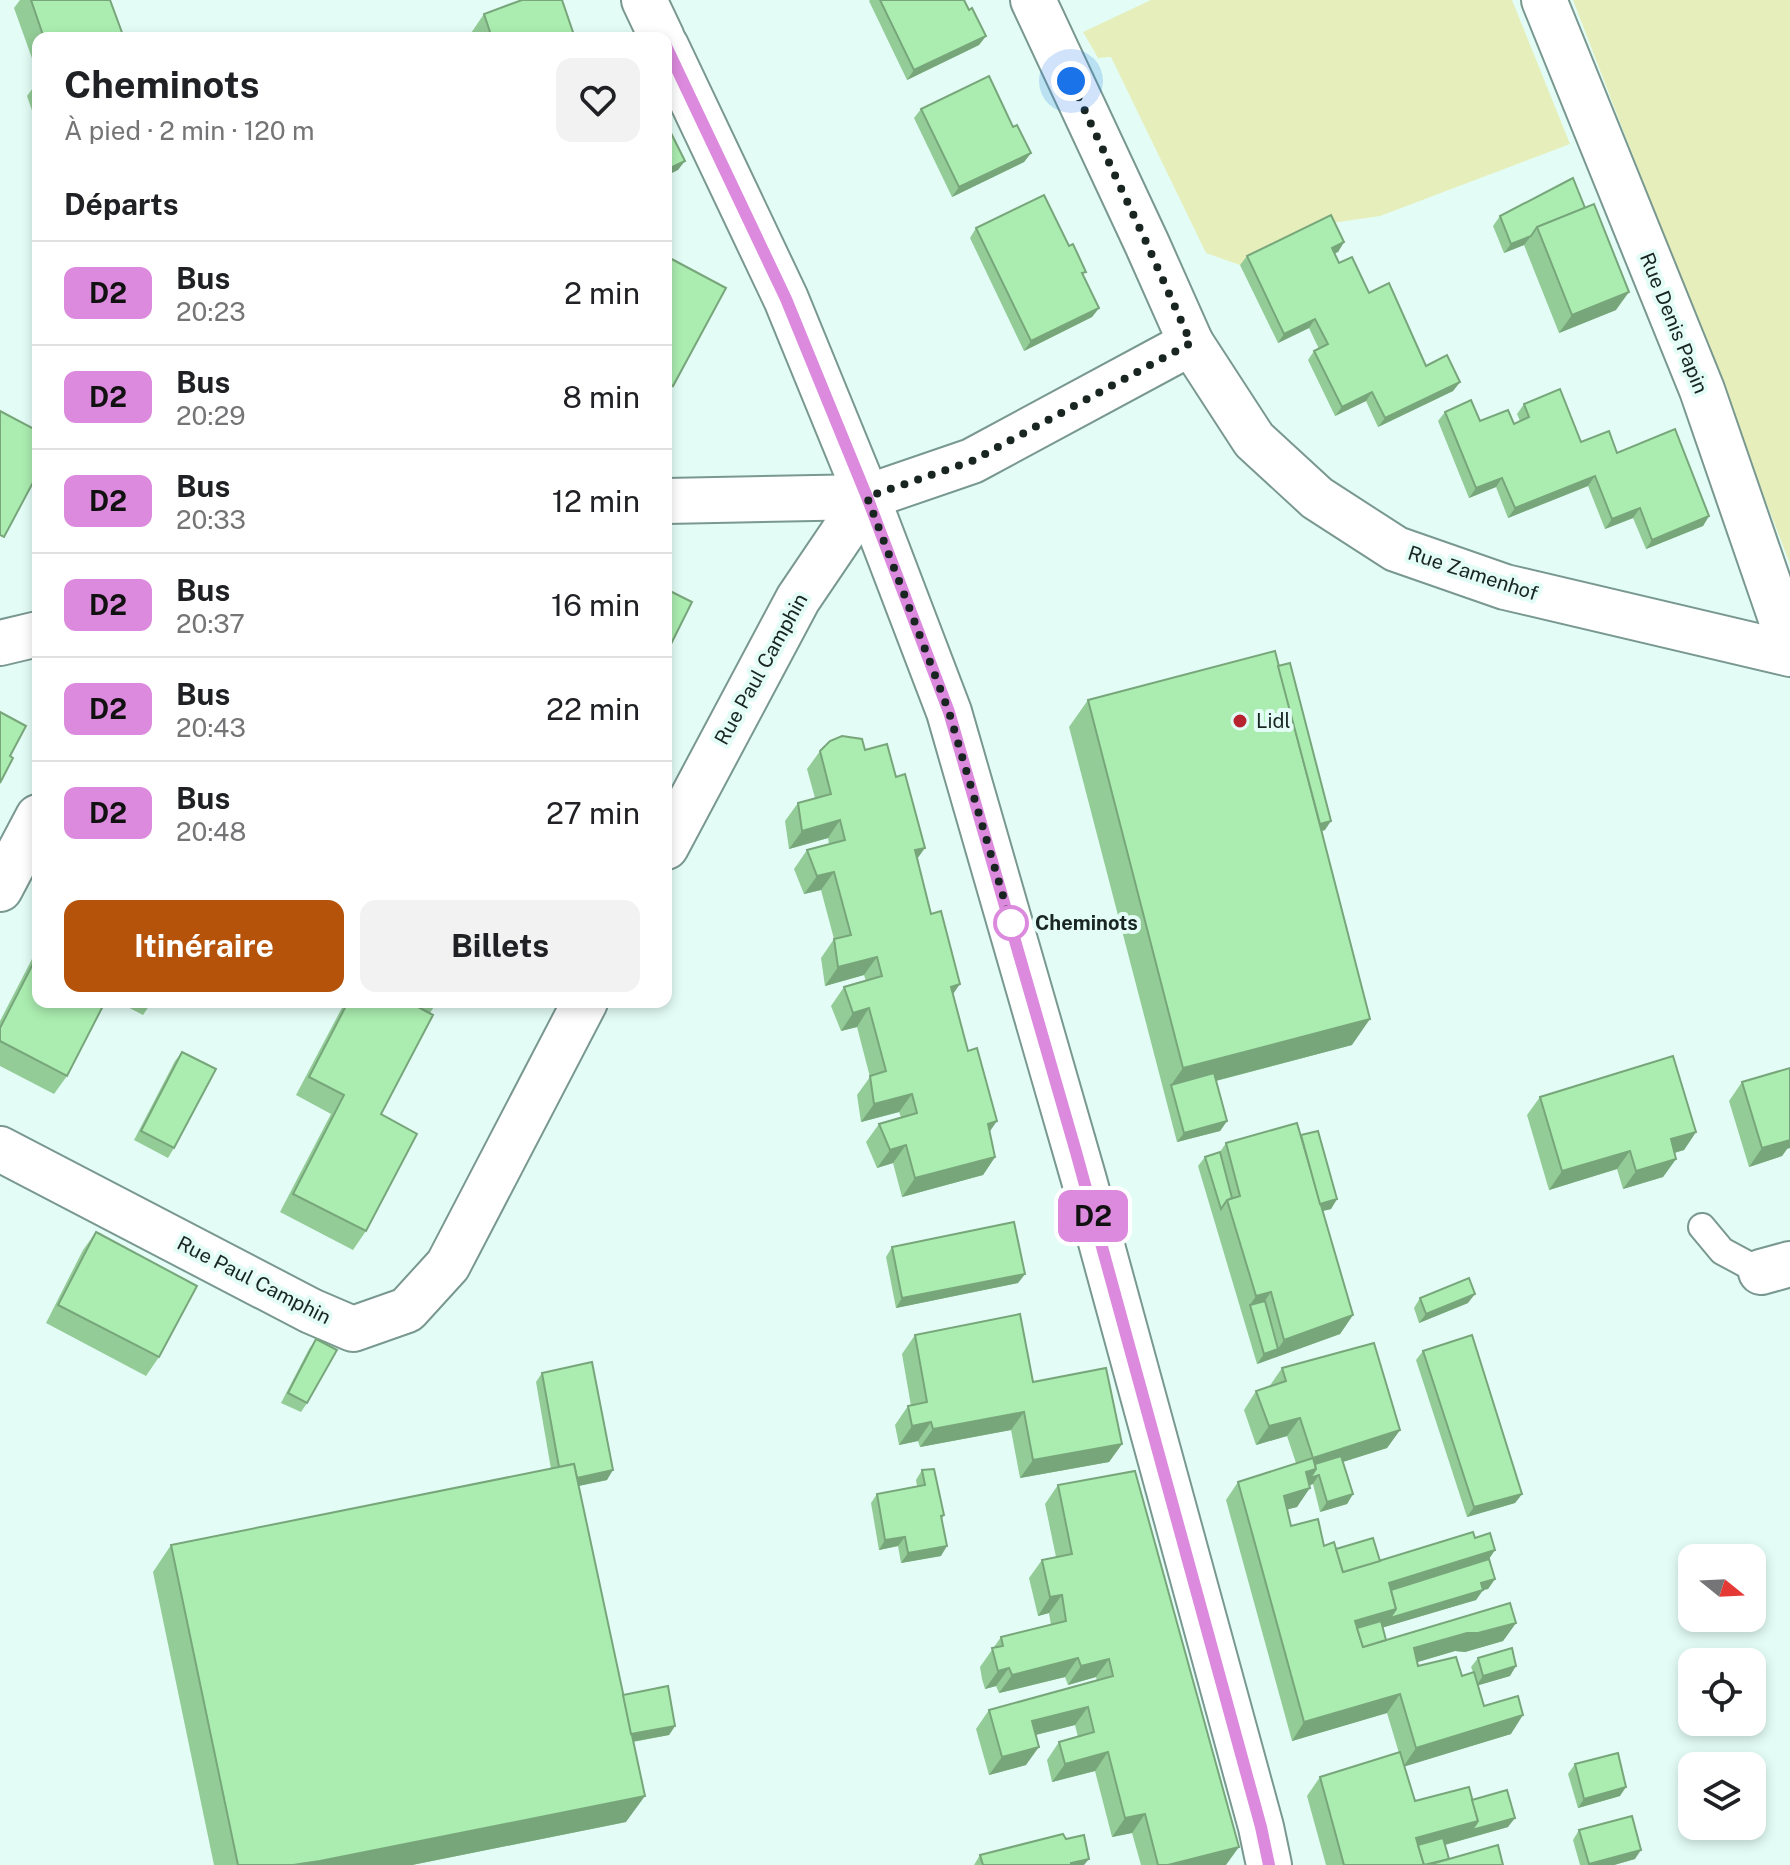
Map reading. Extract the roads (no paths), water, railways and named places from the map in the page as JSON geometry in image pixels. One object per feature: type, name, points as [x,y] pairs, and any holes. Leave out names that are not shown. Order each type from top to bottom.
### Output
[{"type":"street","points":[[644,0],[659,32]]},
{"type":"street","name":"Rue Zamenhof","points":[[1033,0],[1191,343],[1254,440],[1317,498],[1396,549],[1505,587],[1790,652]]},
{"type":"street","name":"Rue Denis Papin","points":[[1544,0],[1702,390],[1790,652]]},
{"type":"street","points":[[672,59],[786,299],[867,497],[949,712],[1115,1294],[1269,1865]]},
{"type":"street","points":[[672,501],[867,497],[972,461],[1191,343]]},
{"type":"street","name":"Rue Paul Camphin","points":[[672,836],[798,599],[867,497]]},
{"type":"street","points":[[0,643],[32,635]]},
{"type":"street","points":[[0,889],[32,828]]},
{"type":"street","name":"Rue Paul Camphin","points":[[0,1149],[311,1311],[353,1329],[407,1310],[448,1265],[582,1008]]},
{"type":"lane","points":[[1702,1227],[1722,1251],[1776,1268]]},
{"type":"place","name":"Lidl","points":[[1240,721]]},
{"type":"place","name":"Cheminots","points":[[1011,923]]}]
